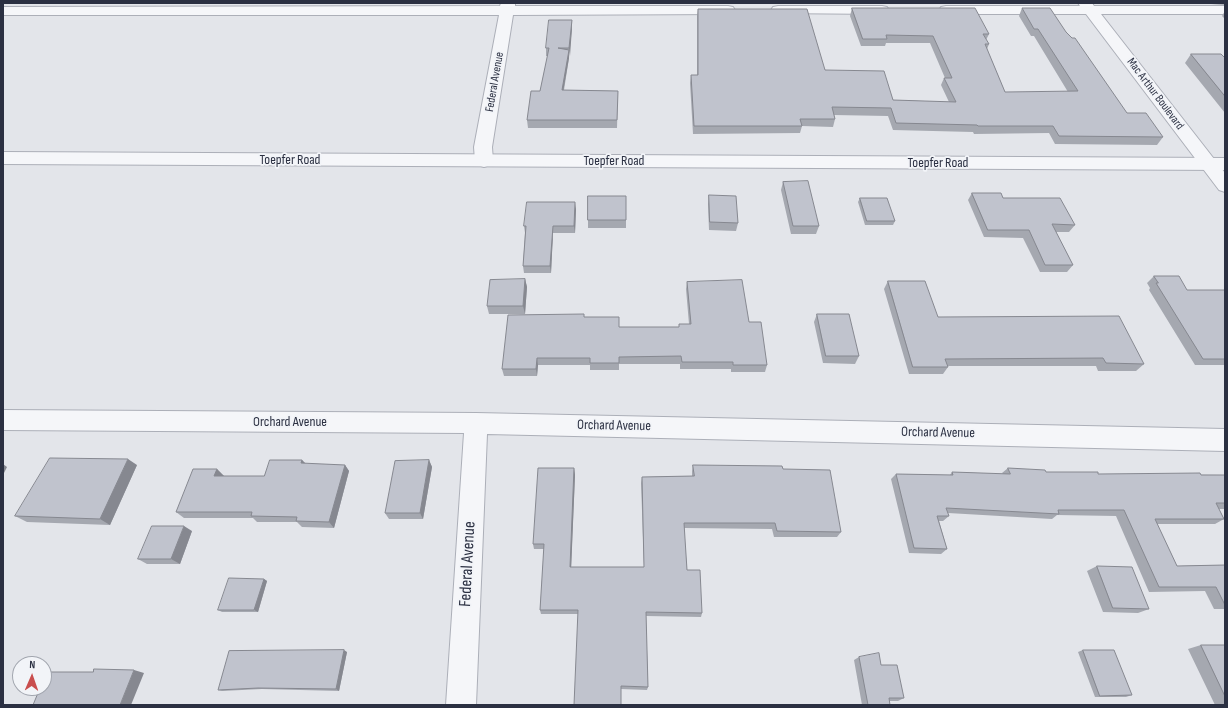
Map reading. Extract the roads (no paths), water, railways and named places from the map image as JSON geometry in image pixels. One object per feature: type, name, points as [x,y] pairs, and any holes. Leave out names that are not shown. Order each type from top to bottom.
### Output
[{"type":"street","points":[[3,11],[508,6],[739,10]]},
{"type":"street","name":"Federal Avenue","points":[[484,160],[483,147],[508,6]]},
{"type":"street","points":[[931,10],[1088,6],[1225,10]]},
{"type":"street","name":"Mac Arthur Boulevard","points":[[1088,6],[1216,164],[1225,186]]},
{"type":"street","points":[[763,10],[899,10]]},
{"type":"street","name":"Toepfer Road","points":[[3,158],[1216,164]]},
{"type":"street","name":"Orchard Avenue","points":[[3,420],[476,423],[1225,440]]},
{"type":"street","name":"Federal Avenue","points":[[461,705],[476,423]]}]
